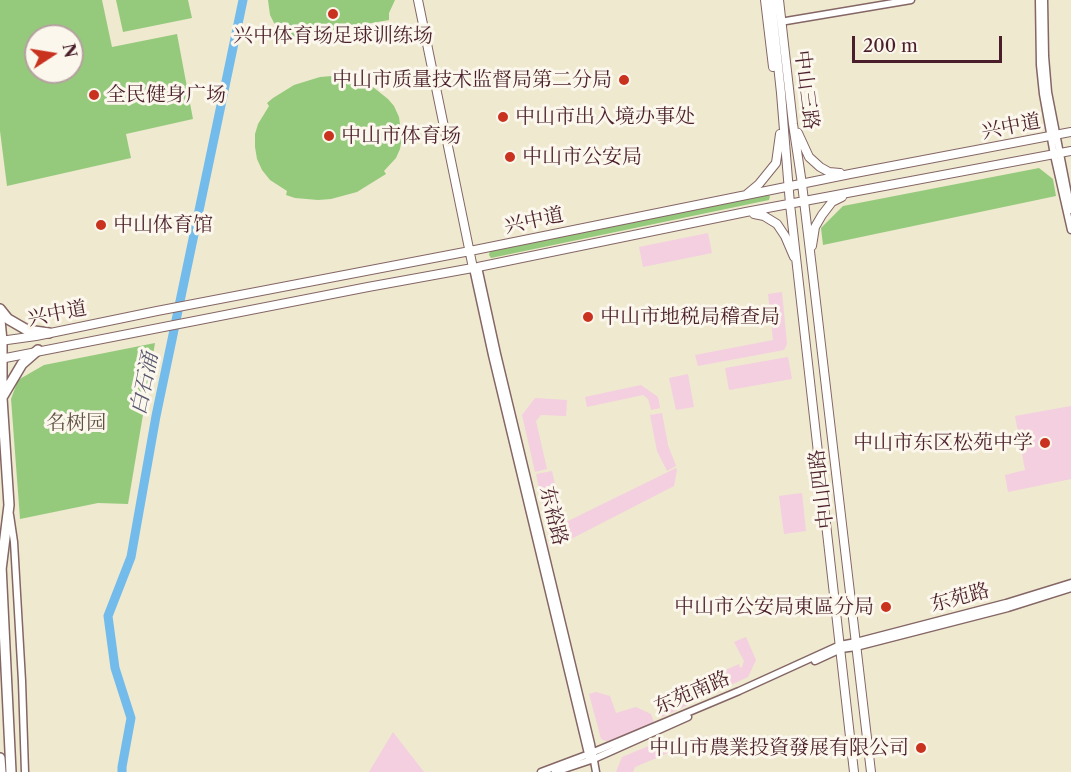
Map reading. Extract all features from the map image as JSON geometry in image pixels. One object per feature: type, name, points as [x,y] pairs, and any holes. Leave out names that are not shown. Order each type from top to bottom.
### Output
[{"type":"highway","points":[[0,309],[8,319],[27,330],[49,333]]},
{"type":"highway","points":[[0,320],[1,397],[9,505],[1,570]]},
{"type":"highway","points":[[1,397],[22,364],[38,350]]},
{"type":"highway","points":[[0,557],[11,772]]},
{"type":"highway","points":[[0,758],[1,772]]},
{"type":"main road","points":[[418,0],[472,251]]},
{"type":"main road","points":[[423,0],[475,268]]},
{"type":"main road","name":"中山三路","points":[[765,0],[783,126]]},
{"type":"main road","name":"中山三路","points":[[771,0],[790,204]]},
{"type":"main road","name":"中山三路","points":[[779,0],[804,202]]},
{"type":"main road","name":"中山三路","points":[[784,0],[795,102],[794,123]]},
{"type":"main road","points":[[794,123],[809,157],[829,172],[850,174]]},
{"type":"main road","points":[[745,195],[759,184],[776,163],[783,126]]},
{"type":"main road","name":"兴中道","points":[[1,341],[472,251],[850,174],[1071,132]]},
{"type":"main road","name":"兴中道","points":[[1,358],[475,268],[746,212],[1071,151]]},
{"type":"main road","points":[[811,256],[815,227],[822,215],[832,202],[848,193]]},
{"type":"main road","name":"中山四路","points":[[804,202],[870,772]]},
{"type":"main road","name":"中山四路","points":[[790,204],[854,772]]},
{"type":"main road","points":[[746,212],[764,216],[777,224],[785,236],[797,265]]},
{"type":"main road","points":[[36,336],[32,343],[38,350]]},
{"type":"street","points":[[786,21],[911,0]]},
{"type":"street","points":[[1039,0],[1040,65],[1053,136],[1071,210]]},
{"type":"street","points":[[1044,0],[1046,74],[1053,136]]},
{"type":"street","points":[[1057,154],[1071,230]]},
{"type":"street","name":"东裕路","points":[[475,268],[543,567],[594,772]]},
{"type":"street","points":[[9,505],[15,564],[25,772]]},
{"type":"street","name":"东苑路","points":[[856,645],[1071,583]]},
{"type":"street","name":"东苑路","points":[[856,645],[1008,608],[1071,588]]},
{"type":"street","name":"东苑南路","points":[[555,772],[841,647],[856,645]]},
{"type":"street","name":"东苑南路","points":[[541,772],[591,756]]},
{"type":"shaded area","points":[[708,233],[712,253],[643,267],[639,247]]},
{"type":"shaded area","points":[[782,292],[787,344],[784,350],[698,366],[695,355],[773,340],[768,294]]},
{"type":"shaded area","points":[[788,357],[792,379],[729,390],[725,368]]},
{"type":"shaded area","points":[[688,374],[694,407],[676,410],[669,378]]},
{"type":"shaded area","points":[[641,385],[658,397],[660,408],[651,410],[648,399],[643,395],[587,407],[585,397]]},
{"type":"shaded area","points":[[535,398],[567,400],[566,416],[541,415],[536,421],[547,469],[535,472],[522,415]]},
{"type":"shaded area","name":"中山市东区松苑中学","points":[[1071,406],[1071,479],[1008,492],[1005,475],[1025,470],[1015,416]]},
{"type":"shaded area","points":[[662,413],[668,445],[676,466],[667,471],[657,451],[650,415]]},
{"type":"shaded area","points":[[676,468],[674,486],[569,540],[562,537],[557,523],[547,525],[536,474],[552,471],[564,523]]},
{"type":"shaded area","points":[[802,493],[806,531],[784,534],[779,496]]},
{"type":"shaded area","points":[[746,637],[756,660],[748,677],[662,717],[656,701],[739,664],[740,668],[742,667],[744,661],[734,642]]},
{"type":"shaded area","points":[[596,692],[610,696],[616,713],[636,707],[651,714],[655,725],[611,743],[601,739],[589,694]]},
{"type":"shaded area","points":[[393,732],[424,772],[369,772]]},
{"type":"shaded area","points":[[668,738],[673,751],[635,767],[633,772],[616,772],[622,757]]},
{"type":"green space","name":"全民健身广场","points":[[0,0],[102,0],[112,47],[177,34],[193,119],[126,134],[131,158],[7,186],[0,131]]},
{"type":"green space","points":[[116,0],[188,0],[192,18],[123,32]]},
{"type":"green space","points":[[268,0],[395,0],[389,13],[389,20],[288,38],[287,32],[274,23],[270,15]]},
{"type":"green space","name":"中山市体育场","points":[[332,76],[367,82],[367,85],[388,99],[399,117],[402,138],[400,149],[396,158],[384,171],[386,174],[357,192],[318,200],[286,195],[287,191],[270,180],[257,159],[255,134],[258,124],[269,106],[267,103],[273,98],[294,85]]},
{"type":"green space","points":[[1039,168],[1053,179],[1056,196],[823,245],[821,228],[843,206]]},
{"type":"green space","points":[[767,194],[770,196],[769,200],[491,258],[489,255],[490,250]]},
{"type":"green space","name":"名树园","points":[[155,343],[128,504],[98,503],[20,519],[11,399],[18,380],[44,365]]},
{"type":"waterway","name":"白石涌","points":[[122,772],[131,718],[115,668],[108,616],[131,557],[156,416],[243,0]]},
{"type":"place","name":"兴中体育场足球训练场","points":[[333,14]]},
{"type":"place","name":"中山市质量技术监督局第二分局","points":[[624,80]]},
{"type":"place","name":"全民健身广场","points":[[94,95]]},
{"type":"place","name":"中山市出入境办事处","points":[[503,117]]},
{"type":"place","name":"中山市体育场","points":[[329,136]]},
{"type":"place","name":"中山市公安局","points":[[510,157]]},
{"type":"place","name":"中山体育馆","points":[[101,225]]},
{"type":"place","name":"中山市地税局稽查局","points":[[588,317]]},
{"type":"place","name":"中山市东区松苑中学","points":[[1045,443]]},
{"type":"place","name":"中山市公安局東區分局","points":[[886,607]]},
{"type":"place","name":"中山市農業投資發展有限公司","points":[[921,748]]}]
